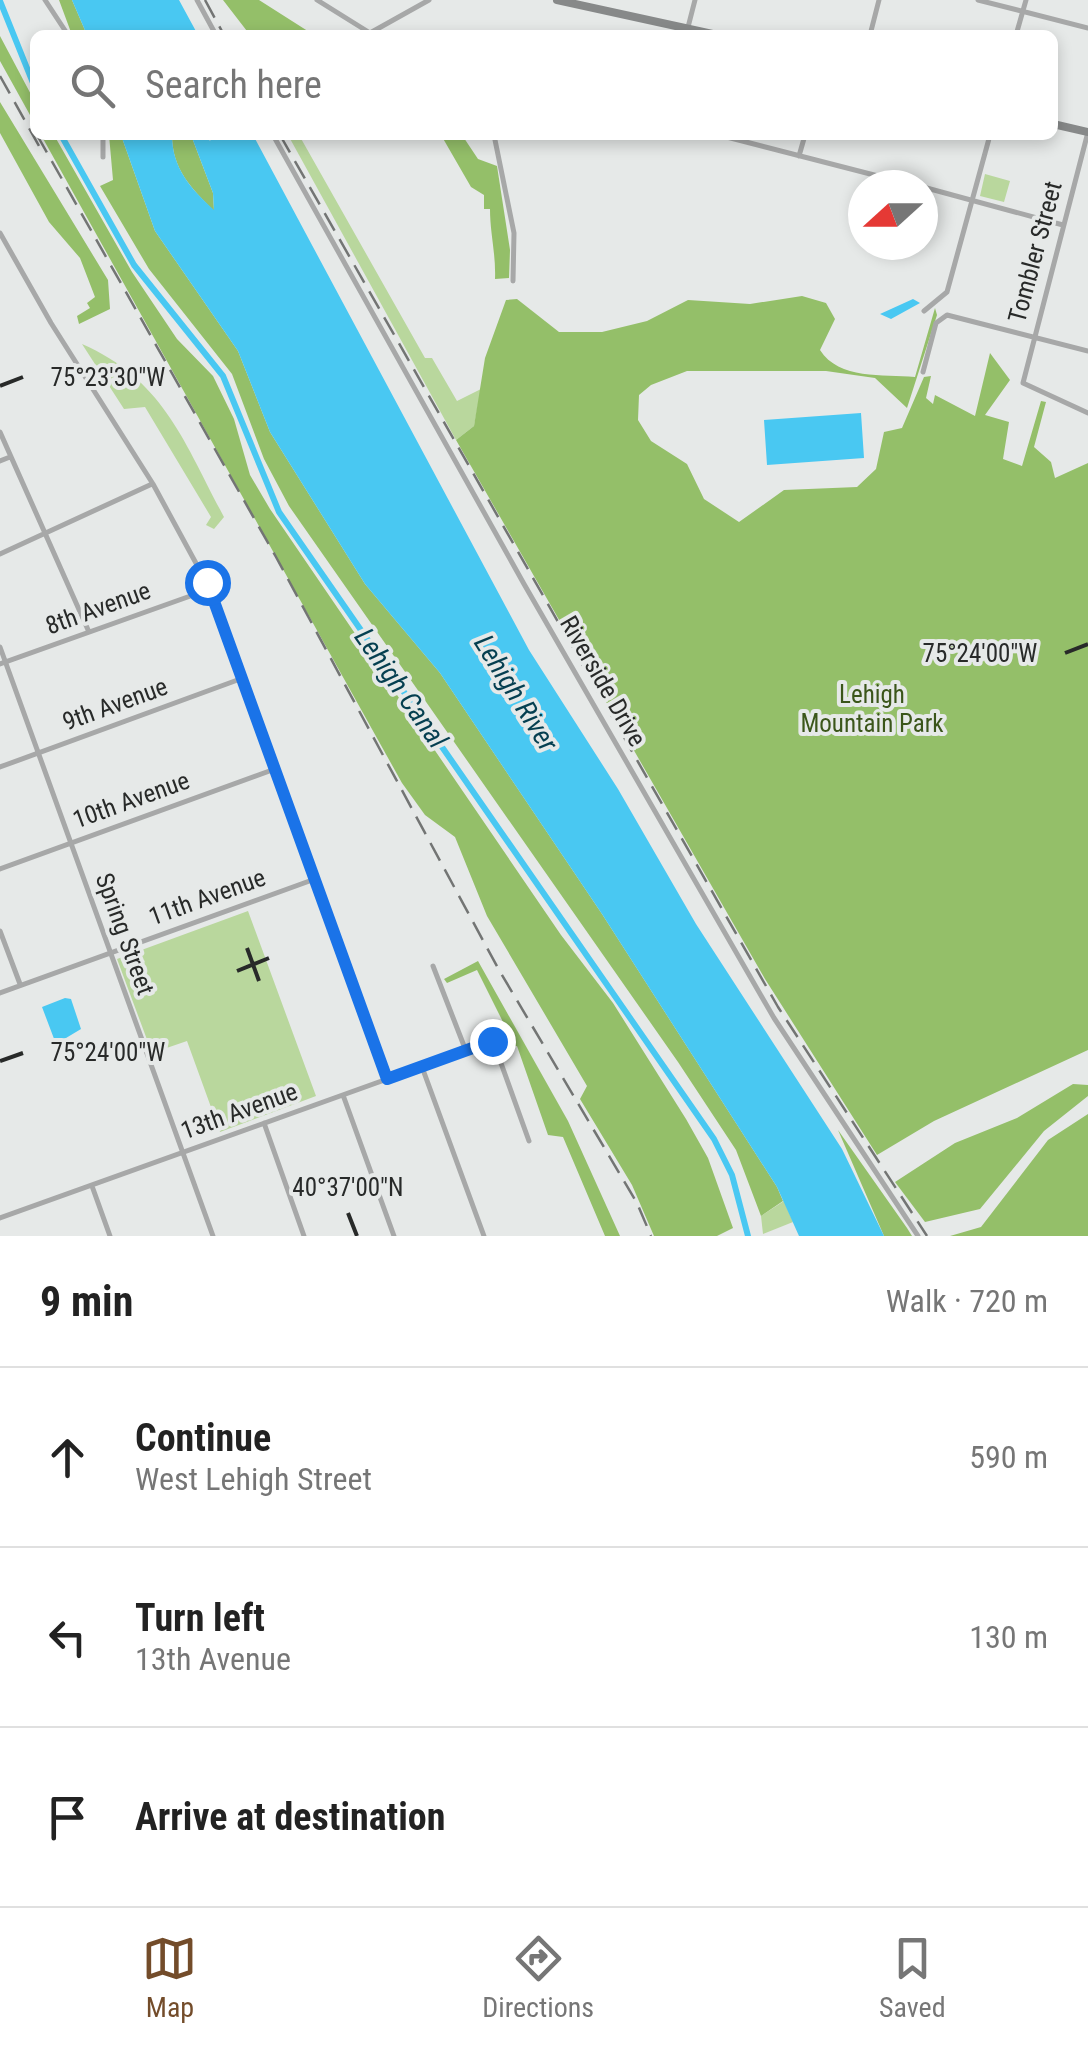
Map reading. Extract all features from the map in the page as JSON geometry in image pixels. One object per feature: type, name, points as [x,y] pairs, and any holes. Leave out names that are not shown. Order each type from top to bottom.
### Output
[{"type":"main road","points":[[557,0],[683,30]]},
{"type":"main road","points":[[1058,125],[1088,132]]},
{"type":"street","points":[[45,0],[65,30]]},
{"type":"street","points":[[197,0],[213,30]]},
{"type":"street","points":[[317,0],[365,30]]},
{"type":"street","points":[[378,30],[429,0]]},
{"type":"street","points":[[687,30],[695,0]]},
{"type":"street","points":[[871,30],[880,0]]},
{"type":"street","points":[[978,0],[1088,28]]},
{"type":"street","points":[[1017,30],[1026,0]]},
{"type":"street","name":"Tombler Street","points":[[1088,132],[1022,383],[1088,413]]},
{"type":"street","points":[[103,140],[103,157]]},
{"type":"street","name":"Riverside Drive","points":[[276,140],[524,584],[774,1018],[918,1236]]},
{"type":"street","points":[[495,140],[514,233],[514,282]]},
{"type":"street","points":[[738,140],[855,170]]},
{"type":"street","points":[[800,156],[804,140]]},
{"type":"street","points":[[924,311],[947,292],[989,140]]},
{"type":"street","points":[[938,192],[1063,225]]},
{"type":"street","points":[[0,233],[50,323],[153,484],[210,589],[387,1079]]},
{"type":"street","points":[[923,372],[940,316],[1088,351]]},
{"type":"street","points":[[0,432],[88,632]]},
{"type":"street","points":[[0,461],[10,456]]},
{"type":"street","points":[[0,554],[153,484]]},
{"type":"street","name":"8th Avenue","points":[[3,663],[210,589]]},
{"type":"street","name":"Spring Street","points":[[0,647],[212,1236]]},
{"type":"street","name":"9th Avenue","points":[[0,767],[243,678]]},
{"type":"street","name":"10th Avenue","points":[[0,868],[275,769]]},
{"type":"street","name":"11th Avenue","points":[[0,993],[315,879]]},
{"type":"street","points":[[0,931],[20,986]]},
{"type":"street","points":[[433,966],[466,1051]]},
{"type":"street","name":"13th Avenue","points":[[0,1218],[492,1041],[529,1141]]},
{"type":"street","points":[[422,1067],[484,1236]]},
{"type":"street","points":[[342,1095],[394,1236]]},
{"type":"street","points":[[264,1123],[304,1236]]},
{"type":"street","points":[[92,1186],[110,1236]]},
{"type":"green space","points":[[59,0],[72,0],[85,30],[70,30]]},
{"type":"green space","points":[[223,0],[259,0],[306,30],[246,30]]},
{"type":"green space","points":[[0,36],[30,93],[30,115],[0,61]]},
{"type":"green space","points":[[0,102],[108,280],[110,309],[79,324],[77,316],[90,308],[87,303],[95,297],[80,258],[49,222],[0,133]]},
{"type":"green space","points":[[44,140],[57,140],[132,272],[177,339],[213,376],[234,419],[250,475],[270,509],[561,935],[613,1003],[708,1158],[733,1228],[717,1236],[654,1236],[632,1185],[580,1099],[587,1086],[487,916],[455,837],[425,815],[402,783]]},
{"type":"green space","points":[[109,140],[123,140],[155,231],[238,351],[270,432],[365,584],[440,673],[602,914],[777,1187],[783,1201],[761,1216],[736,1150],[678,1062],[289,506],[264,459],[232,374],[149,269],[100,186],[113,180]]},
{"type":"green space","points":[[172,140],[193,140],[213,193],[214,211],[179,168]]},
{"type":"green space","points":[[291,140],[302,140],[425,358],[432,358],[457,401],[481,389],[474,426],[456,440]]},
{"type":"green space","points":[[444,140],[465,140],[478,159],[497,166],[510,250],[509,278],[495,279],[490,209],[484,209],[484,195],[471,187]]},
{"type":"green space","points":[[985,174],[1010,181],[1004,202],[980,196]]},
{"type":"green space","name":"Lehigh Mountain Park","points":[[802,296],[826,303],[835,319],[820,350],[838,366],[863,374],[915,377],[935,308],[937,315],[907,408],[875,378],[826,371],[687,371],[651,385],[639,395],[638,420],[651,441],[687,464],[704,499],[739,522],[784,490],[857,487],[876,469],[884,432],[902,428],[924,377],[931,376],[926,398],[933,404],[935,395],[975,416],[990,353],[1010,380],[985,415],[1009,422],[1003,459],[1022,466],[1041,401],[1046,402],[1034,447],[1051,462],[1055,478],[1088,463],[1088,1050],[934,1121],[877,1155],[765,979],[456,440],[474,426],[485,358],[506,300],[517,299],[559,332],[602,332],[647,321],[688,300],[750,304]]},
{"type":"green space","points":[[82,344],[133,376],[169,416],[224,517],[214,529],[206,525],[211,517],[145,407],[124,409]]},
{"type":"green space","points":[[248,911],[316,1096],[220,1132],[187,1041],[152,1053],[117,959]]},
{"type":"green space","points":[[478,961],[568,1121],[620,1236],[605,1236],[563,1137],[548,1135],[517,1046],[504,1048],[495,1027],[503,1022],[477,970],[447,983],[444,979]]},
{"type":"green space","points":[[1073,1084],[1088,1085],[1088,1096],[1044,1131],[980,1209],[925,1222],[895,1182],[955,1143],[1017,1118]]},
{"type":"green space","points":[[1088,1114],[1088,1236],[950,1236],[981,1227],[1048,1140]]},
{"type":"green space","points":[[838,1130],[907,1228],[912,1236],[884,1236]]},
{"type":"green space","points":[[784,1201],[793,1222],[763,1234],[761,1216]]},
{"type":"water","points":[[72,0],[179,0],[195,30],[85,30]]},
{"type":"water","name":"Lehigh River","points":[[123,140],[172,140],[184,177],[214,210],[213,193],[193,140],[256,140],[529,650],[618,789],[696,924],[842,1149],[884,1236],[799,1236],[777,1187],[602,914],[440,673],[365,584],[270,432],[238,351],[155,231]]},
{"type":"water","points":[[913,299],[920,303],[891,319],[880,314]]},
{"type":"water","points":[[861,413],[864,458],[767,465],[764,420]]},
{"type":"water","points":[[71,999],[81,1029],[56,1044],[42,1007]]},
{"type":"waterway","name":"Lehigh Canal","points":[[0,1],[30,76]]},
{"type":"waterway","name":"Lehigh Canal","points":[[64,140],[134,265],[223,376],[279,512],[714,1139],[732,1175],[748,1236]]},
{"type":"railway","points":[[205,0],[221,30]]},
{"type":"railway","points":[[0,76],[30,130]]},
{"type":"railway","points":[[36,140],[39,146]]},
{"type":"railway","points":[[40,140],[276,557],[499,970],[637,1203],[651,1236]]},
{"type":"railway","points":[[283,140],[778,1007],[927,1236]]},
{"type":"route","points":[[207,582],[387,1079],[492,1041]]}]
